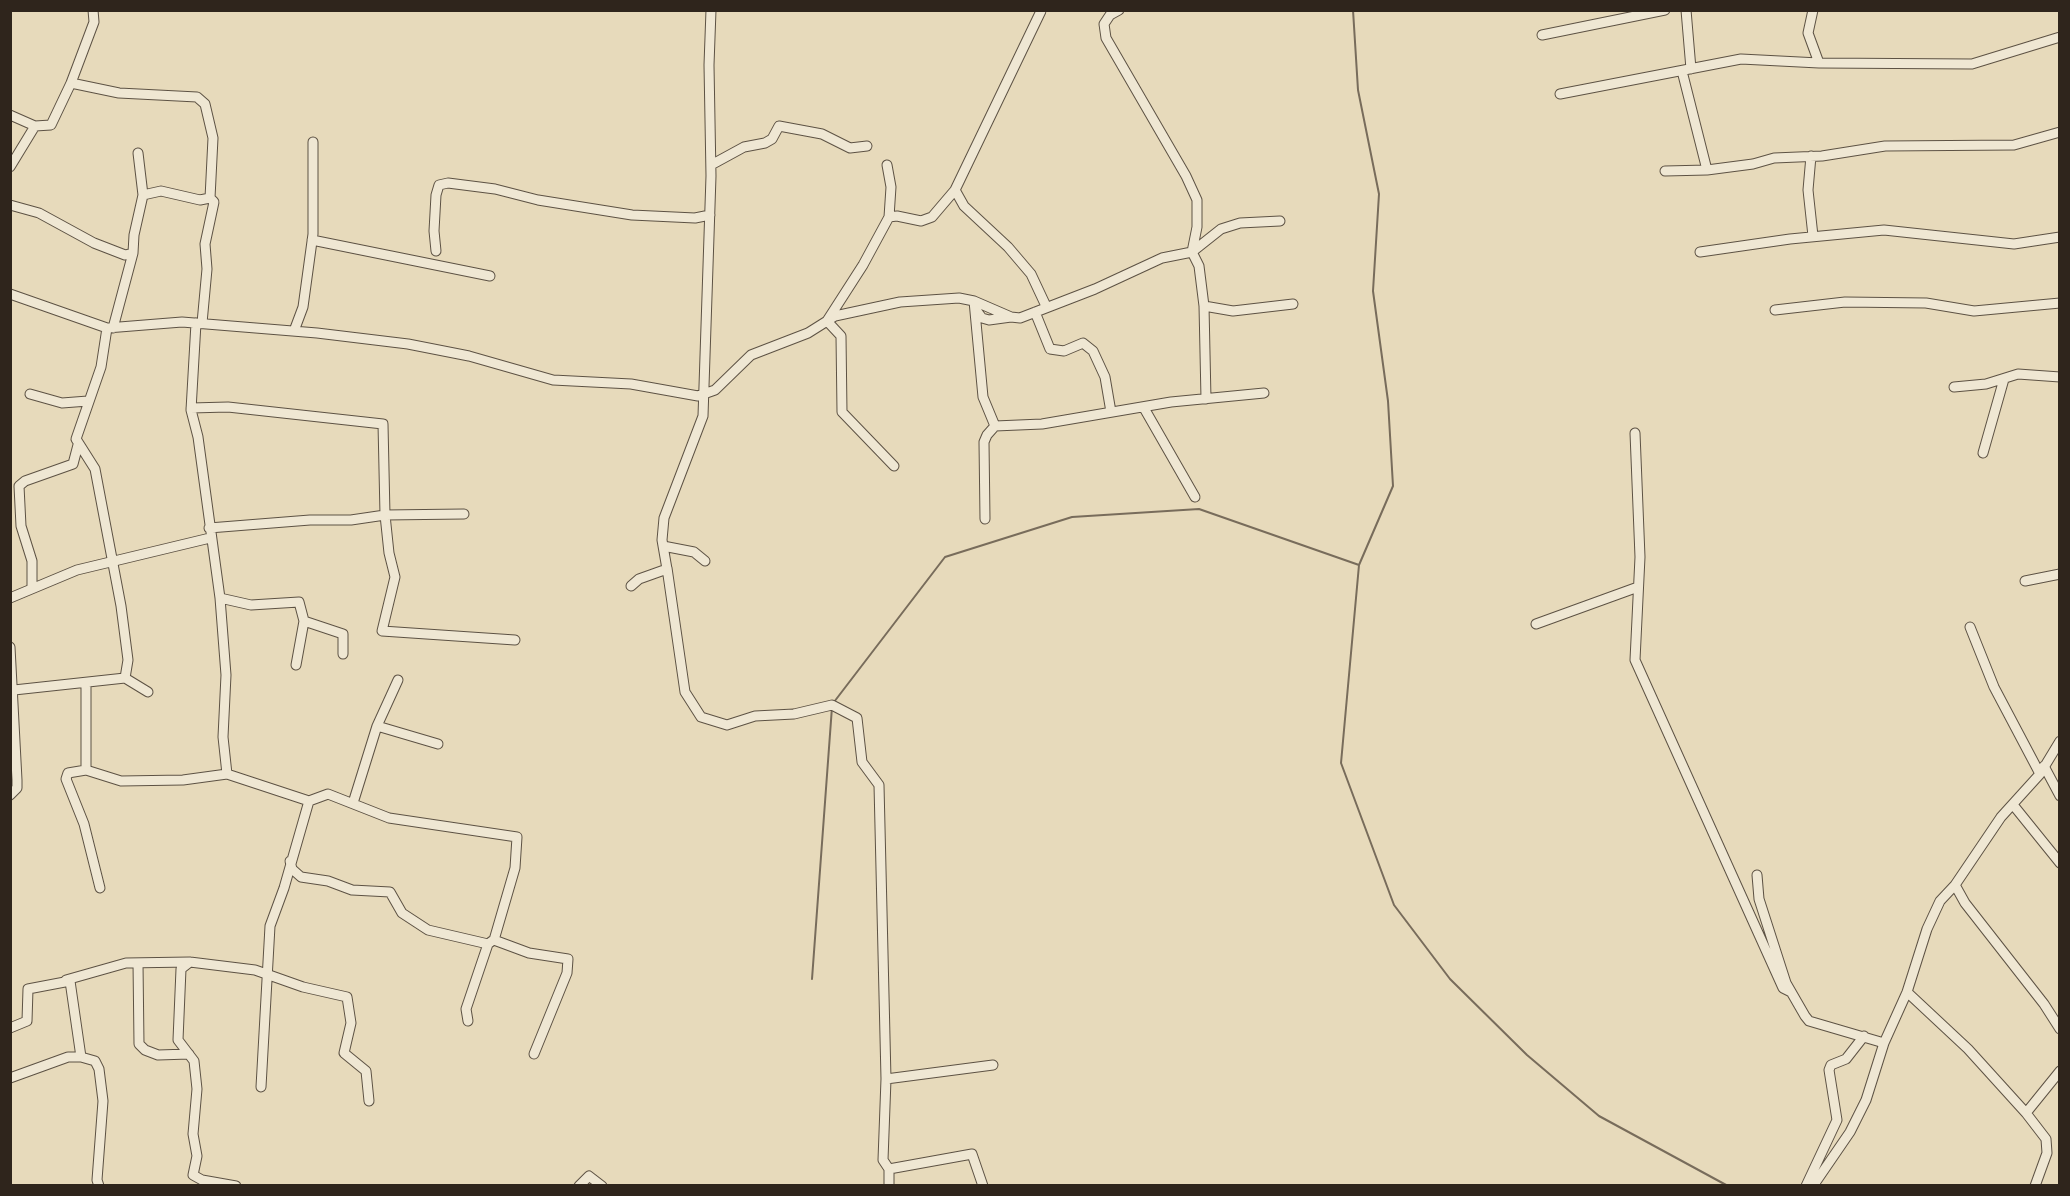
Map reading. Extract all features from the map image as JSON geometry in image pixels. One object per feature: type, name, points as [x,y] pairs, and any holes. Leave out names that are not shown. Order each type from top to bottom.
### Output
[{"type":"street","points":[[10,115],[35,126],[51,125],[71,83],[94,22],[93,10]]},
{"type":"street","points":[[711,10],[708,65],[711,165],[706,395],[700,427],[664,518],[663,546],[666,568],[686,692],[701,717],[727,725],[755,716],[794,714],[832,705],[857,718],[862,762],[879,785],[886,1079],[883,1160],[888,1169],[889,1185]]},
{"type":"street","points":[[889,217],[897,216],[921,222],[932,217],[955,190],[1041,10]]},
{"type":"street","points":[[1119,10],[1110,15],[1104,24],[1106,38],[1186,176],[1197,200],[1197,227],[1192,252],[1200,266],[1204,306],[1206,399]]},
{"type":"street","points":[[1542,35],[1628,14],[1665,10]]},
{"type":"street","points":[[1686,10],[1686,70],[1707,170]]},
{"type":"street","points":[[1813,10],[1808,33],[1819,63]]},
{"type":"street","points":[[1560,94],[1741,59],[1819,63],[1972,64],[2060,37]]},
{"type":"street","points":[[71,83],[118,93],[197,98],[205,104],[213,138],[210,198],[214,202],[205,244],[207,269],[191,408],[198,437],[219,598],[226,675],[223,737],[226,774]]},
{"type":"street","points":[[10,167],[35,126]]},
{"type":"street","points":[[711,165],[744,147],[765,144],[772,139],[779,126],[822,134],[850,148],[867,146]]},
{"type":"street","points":[[1665,171],[1707,170],[1754,164],[1774,158],[1811,156],[1885,146],[2014,145],[2060,132]]},
{"type":"street","points":[[294,331],[303,307],[312,240],[313,142]]},
{"type":"street","points":[[32,588],[32,561],[21,526],[19,486],[25,481],[73,464],[78,445],[78,431],[101,367],[110,328],[133,253],[134,235],[143,195],[138,153]]},
{"type":"street","points":[[1811,156],[1808,190],[1814,236]]},
{"type":"street","points":[[827,321],[863,265],[889,217],[891,187],[886,165]]},
{"type":"street","points":[[436,250],[434,231],[436,195],[439,185],[448,183],[495,189],[537,200],[632,215],[695,218],[710,215]]},
{"type":"street","points":[[955,190],[964,206],[1008,247],[1031,274],[1046,306]]},
{"type":"street","points":[[143,195],[161,191],[200,200],[210,198]]},
{"type":"street","points":[[10,205],[39,213],[94,243],[125,255],[133,253]]},
{"type":"street","points":[[10,294],[110,328],[172,322],[294,331],[408,344],[488,361],[553,381],[631,384],[688,395],[706,395],[751,355],[808,333],[840,314],[900,302],[953,298],[1020,318],[1046,306],[1095,289],[1162,258],[1192,252],[1221,229],[1240,223],[1280,221]]},
{"type":"street","points":[[1700,252],[1814,236],[1884,230],[2014,243],[2060,237]]},
{"type":"street","points":[[312,240],[490,276]]},
{"type":"street","points":[[1775,310],[1856,302],[1926,303],[1974,311],[2060,303]]},
{"type":"street","points":[[1204,306],[1233,311],[1293,304]]},
{"type":"street","points":[[975,305],[983,397],[995,426]]},
{"type":"street","points":[[1035,312],[1050,349],[1064,351],[1083,343],[1093,351],[1105,377],[1111,412]]},
{"type":"street","points":[[827,321],[840,336],[842,412],[894,466]]},
{"type":"street","points":[[1954,387],[2004,379],[2018,374],[2060,377]]},
{"type":"street","points":[[1983,453],[2004,379]]},
{"type":"street","points":[[985,519],[984,442],[995,426],[1042,424],[1111,412],[1264,393]]},
{"type":"street","points":[[30,394],[62,403],[88,401]]},
{"type":"street","points":[[191,408],[228,407],[383,424],[385,515],[389,553],[395,577],[382,631],[514,640]]},
{"type":"street","points":[[1144,408],[1195,496]]},
{"type":"street","points":[[1635,432],[1640,557],[1635,660],[1783,988],[1791,992]]},
{"type":"street","points":[[78,445],[95,469],[121,606],[128,660],[125,678]]},
{"type":"street","points":[[10,598],[77,570],[210,533],[310,520],[351,520],[385,515],[464,514]]},
{"type":"street","points":[[663,546],[694,552],[705,561]]},
{"type":"street","points":[[631,586],[639,579],[666,568]]},
{"type":"street","points":[[2025,581],[2060,574]]},
{"type":"street","points":[[1536,624],[1638,587]]},
{"type":"street","points":[[219,598],[251,605],[299,602],[304,621],[296,665]]},
{"type":"street","points":[[304,621],[343,634],[343,654]]},
{"type":"street","points":[[1970,627],[1994,687],[2042,770],[2060,796]]},
{"type":"street","points":[[10,647],[14,690],[12,753],[17,788],[10,795]]},
{"type":"street","points":[[14,690],[125,678],[148,692]]},
{"type":"street","points":[[353,803],[377,726],[398,680]]},
{"type":"street","points":[[86,683],[86,770]]},
{"type":"street","points":[[377,726],[438,744]]},
{"type":"street","points":[[1813,1185],[1850,1132],[1866,1101],[1884,1043],[1907,992],[1933,915],[1940,901],[1955,885],[2001,817],[2013,806],[2042,770],[2060,741]]},
{"type":"street","points":[[100,888],[84,824],[66,779],[68,773],[86,770],[121,781],[183,780],[226,774],[309,801],[328,794],[389,818],[517,837],[516,868],[466,1010],[468,1021]]},
{"type":"street","points":[[261,1088],[270,926],[283,893],[290,861],[309,801]]},
{"type":"street","points":[[2013,806],[2060,863]]},
{"type":"street","points":[[290,861],[292,869],[301,877],[327,881],[352,890],[390,892],[402,913],[428,930],[568,959],[567,973],[534,1054]]},
{"type":"street","points":[[1757,875],[1759,899],[1791,992],[1809,1021],[1884,1043]]},
{"type":"street","points":[[1955,885],[1965,903],[2044,1004],[2060,1029]]},
{"type":"street","points":[[190,962],[181,969],[178,1040],[194,1061],[197,1089],[193,1134],[196,1156],[193,1175],[202,1180],[236,1185]]},
{"type":"street","points":[[10,1028],[27,1022],[28,989],[126,963],[190,962],[266,974],[347,998],[351,1023],[344,1053],[366,1071],[369,1101]]},
{"type":"street","points":[[138,963],[139,1044],[145,1050],[158,1055],[189,1054]]},
{"type":"street","points":[[66,980],[72,985],[81,1056]]},
{"type":"street","points":[[1907,992],[1968,1049],[2026,1113],[2046,1139],[2047,1154],[2036,1185]]},
{"type":"street","points":[[1806,1185],[1837,1120],[1829,1070],[1832,1065],[1846,1059],[1864,1036]]},
{"type":"street","points":[[10,1078],[60,1059],[81,1056],[95,1062],[99,1069],[103,1101],[99,1185]]},
{"type":"street","points":[[886,1079],[993,1065]]},
{"type":"street","points":[[2026,1113],[2060,1071]]},
{"type":"street","points":[[888,1169],[972,1154],[983,1185]]},
{"type":"street","points":[[579,1185],[589,1176],[602,1185]]},
{"type":"waterway","points":[[1353,10],[1358,90],[1379,194],[1373,291],[1388,401],[1393,486],[1359,565],[1341,763],[1394,905],[1450,979],[1527,1055],[1599,1116],[1728,1186]]},
{"type":"waterway","points":[[834,702],[945,557],[1072,517],[1199,509],[1359,565]]},
{"type":"waterway","points":[[812,979],[832,707]]}]
